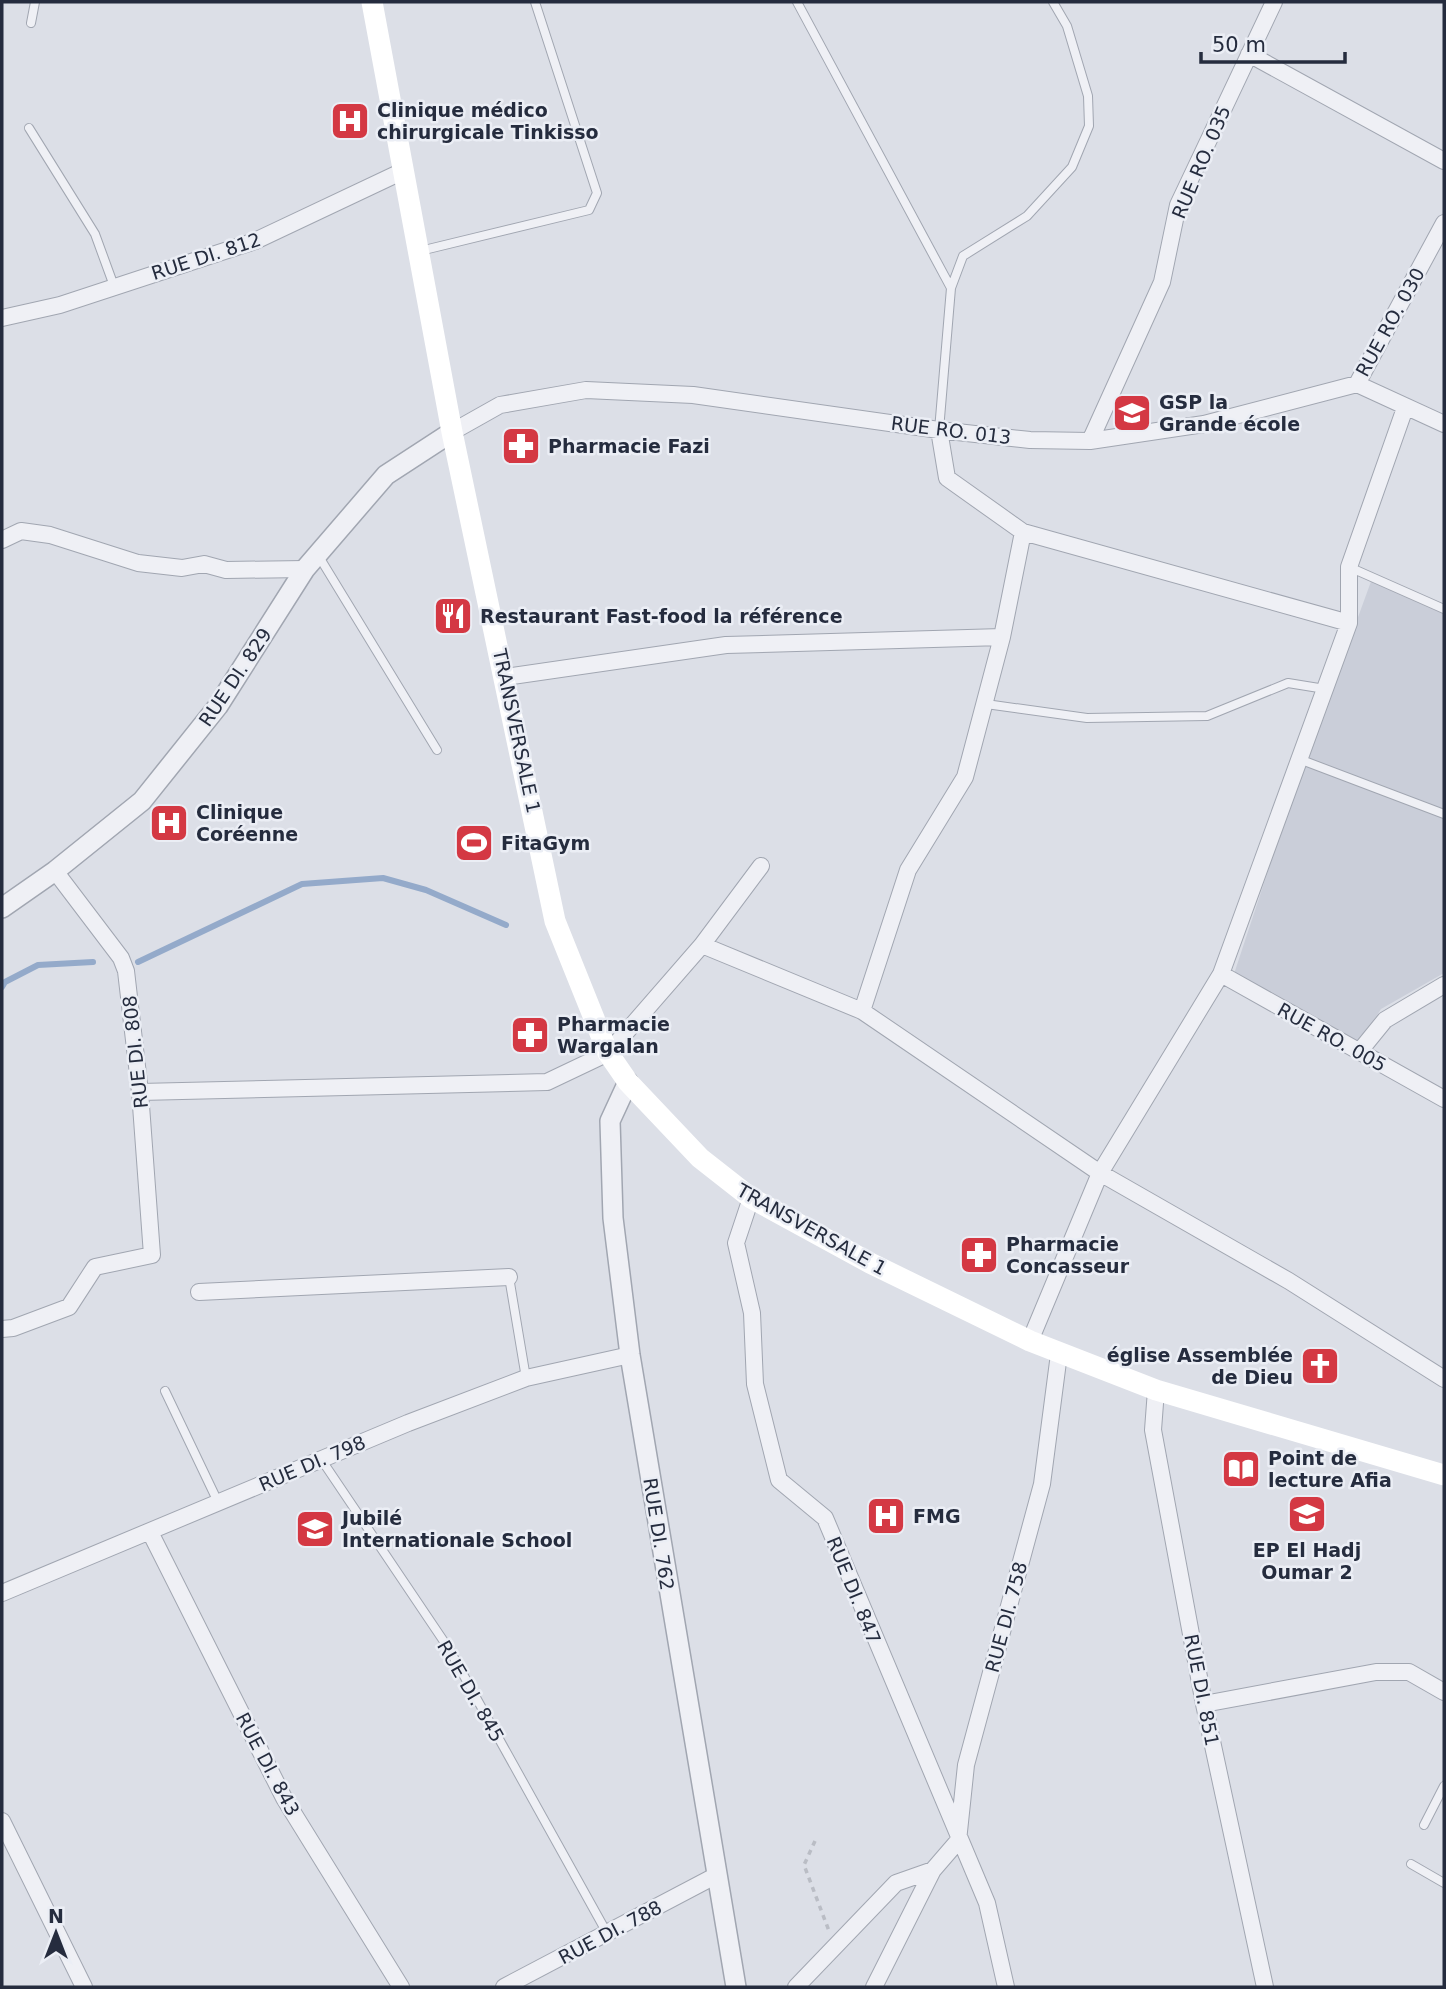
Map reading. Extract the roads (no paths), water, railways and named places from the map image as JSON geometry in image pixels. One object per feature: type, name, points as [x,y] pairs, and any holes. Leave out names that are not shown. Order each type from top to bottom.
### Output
[{"type":"main road","name":"TRANSVERSALE 1","points":[[372,2],[401,172],[452,432],[506,677],[555,921],[608,1053],[628,1082],[700,1158],[751,1198],[870,1263],[1059,1354],[1156,1391],[1444,1475]]},
{"type":"street","name":"RUE RO. 035","points":[[1090,441],[1162,282],[1178,205],[1274,2]]},
{"type":"street","points":[[1249,54],[1444,161]]},
{"type":"street","name":"RUE DI. 812","points":[[2,318],[60,305],[255,241],[401,172]]},
{"type":"street","name":"RUE RO. 030","points":[[1356,384],[1444,223]]},
{"type":"street","points":[[1356,384],[1444,424]]},
{"type":"street","name":"RUE RO. 013","points":[[452,432],[500,405],[586,390],[692,395],[939,430],[1030,440],[1090,441],[1203,424],[1356,384]]},
{"type":"street","points":[[1030,1340],[1100,1172],[1221,974],[1349,623],[1349,567],[1405,408]]},
{"type":"street","points":[[939,430],[947,478],[1023,532],[1349,623]]},
{"type":"street","name":"RUE DI. 829","points":[[2,908],[55,871],[142,801],[218,706],[305,569],[386,475],[452,432]]},
{"type":"street","points":[[2,540],[21,531],[50,535],[138,563],[182,568],[204,564],[226,570],[305,569]]},
{"type":"street","points":[[862,1011],[908,870],[965,777],[1002,637],[1023,532]]},
{"type":"street","points":[[506,677],[726,645],[1002,637]]},
{"type":"street","points":[[140,1092],[547,1082],[608,1053],[702,945],[761,866]]},
{"type":"street","name":"RUE DI. 808","points":[[2,1329],[13,1328],[69,1307],[95,1267],[152,1255],[140,1092],[126,971],[121,958],[55,871]]},
{"type":"street","points":[[702,945],[862,1011],[1100,1172],[1289,1280],[1444,1378]]},
{"type":"street","name":"RUE RO. 005","points":[[1221,974],[1444,1099]]},
{"type":"street","points":[[1359,1052],[1385,1020],[1444,985]]},
{"type":"street","name":"RUE DI. 762","points":[[628,1082],[610,1121],[612,1218],[630,1355],[715,1876],[736,1987]]},
{"type":"street","name":"RUE DI. 847","points":[[751,1198],[736,1243],[752,1313],[755,1384],[779,1480],[825,1518],[958,1841],[987,1903],[1006,1987]]},
{"type":"street","points":[[199,1292],[509,1277]]},
{"type":"street","name":"RUE DI. 758","points":[[958,1841],[966,1765],[1042,1484],[1059,1354]]},
{"type":"street","name":"RUE DI. 798","points":[[2,1593],[321,1459],[526,1378],[630,1355]]},
{"type":"street","name":"RUE DI. 851","points":[[1156,1391],[1153,1430],[1203,1704],[1265,1987]]},
{"type":"street","name":"RUE DI. 843","points":[[150,1532],[284,1798],[401,1987]]},
{"type":"street","points":[[1203,1704],[1376,1672],[1409,1672],[1444,1692]]},
{"type":"street","points":[[2,1821],[84,1987]]},
{"type":"street","points":[[874,1987],[933,1870],[958,1841]]},
{"type":"street","points":[[796,1987],[896,1883],[933,1870]]},
{"type":"street","name":"RUE DI. 788","points":[[504,1987],[715,1876]]},
{"type":"lane","points":[[31,23],[35,2]]},
{"type":"lane","points":[[417,252],[589,210],[597,193],[535,2]]},
{"type":"lane","points":[[797,2],[951,288]]},
{"type":"lane","points":[[939,430],[951,288],[963,256],[1027,216],[1072,167],[1089,126],[1088,96],[1067,26],[1053,2]]},
{"type":"lane","points":[[29,128],[95,234],[114,286]]},
{"type":"lane","points":[[318,554],[437,750]]},
{"type":"lane","points":[[1349,567],[1444,609]]},
{"type":"lane","points":[[986,704],[1087,718],[1207,716],[1288,683],[1325,689]]},
{"type":"lane","points":[[1299,759],[1444,814]]},
{"type":"lane","points":[[509,1277],[526,1378]]},
{"type":"lane","points":[[165,1391],[218,1503]]},
{"type":"lane","name":"RUE DI. 845","points":[[321,1459],[449,1649],[607,1933]]},
{"type":"lane","points":[[1424,1825],[1444,1786]]},
{"type":"lane","points":[[1411,1864],[1444,1883]]},
{"type":"waterway","points":[[138,962],[302,884],[383,878],[426,890],[506,925]]},
{"type":"waterway","points":[[2,987],[5,982],[38,965],[93,962]]},
{"type":"place","name":"Clinique médico chirurgicale Tinkisso","points":[[350,121]]},
{"type":"place","name":"GSP la Grande école","points":[[1132,413]]},
{"type":"place","name":"Pharmacie Fazi","points":[[521,446]]},
{"type":"place","name":"Restaurant Fast-food la référence","points":[[453,616]]},
{"type":"place","name":"Clinique Coréenne","points":[[169,823]]},
{"type":"place","name":"FitaGym","points":[[474,843]]},
{"type":"place","name":"Pharmacie Wargalan","points":[[530,1035]]},
{"type":"place","name":"Pharmacie Concasseur","points":[[979,1255]]},
{"type":"place","name":"église Assemblée de Dieu","points":[[1320,1366]]},
{"type":"place","name":"Point de lecture Afia","points":[[1241,1469]]},
{"type":"place","name":"EP El Hadj Oumar 2","points":[[1307,1514]]},
{"type":"place","name":"FMG","points":[[886,1516]]},
{"type":"place","name":"Jubilé Internationale School","points":[[315,1529]]}]
